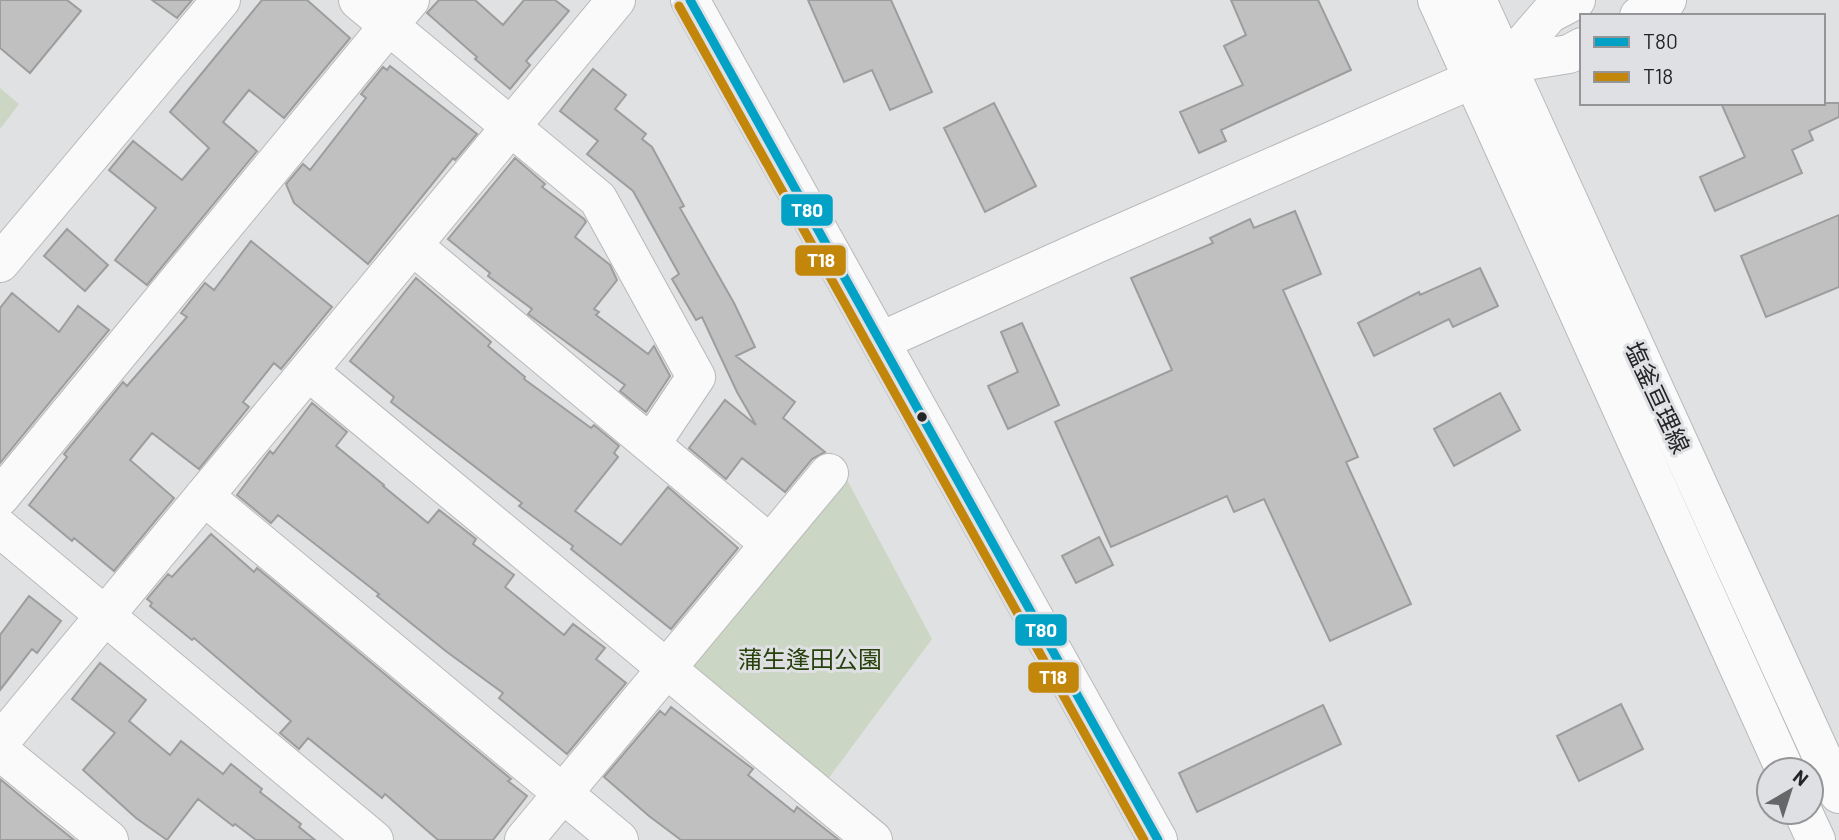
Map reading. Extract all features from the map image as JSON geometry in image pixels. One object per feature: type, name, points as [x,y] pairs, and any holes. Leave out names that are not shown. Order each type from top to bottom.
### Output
[{"type":"main road","points":[[0,263],[221,0]]},
{"type":"main road","points":[[358,0],[399,13],[520,133],[598,199],[696,377],[651,444]]},
{"type":"main road","points":[[109,840],[5,752],[520,133],[616,0]]},
{"type":"main road","points":[[690,0],[1158,840]]},
{"type":"main road","name":"塩釜亘理線","points":[[1437,0],[1490,72],[1839,794]]},
{"type":"main road","name":"塩釜亘理線","points":[[1477,0],[1490,72],[1778,756]]},
{"type":"main road","points":[[1490,72],[1549,13],[1576,0]]},
{"type":"main road","points":[[1642,14],[1667,0]]},
{"type":"main road","points":[[0,497],[399,13]]},
{"type":"main road","points":[[881,341],[1490,72],[1569,54],[1580,48]]},
{"type":"main road","points":[[421,252],[770,544]]},
{"type":"main road","points":[[317,378],[873,840]]},
{"type":"main road","points":[[524,840],[829,472]]},
{"type":"main road","points":[[213,503],[620,840]]},
{"type":"main road","points":[[0,528],[374,840]]},
{"type":"green space","points":[[0,88],[19,104],[0,129]]},
{"type":"green space","name":"蒲生逢田公園","points":[[846,478],[932,639],[822,787],[685,673]]},
{"type":"building","points":[[0,0],[67,0],[81,11],[30,73],[0,48]]},
{"type":"building","points":[[152,0],[192,0],[177,18]]},
{"type":"building","points":[[262,0],[307,0],[350,38],[284,118],[249,90],[223,122],[257,151],[147,285],[115,260],[156,208],[109,170],[133,141],[182,180],[209,148],[170,112]]},
{"type":"building","points":[[439,0],[475,0],[503,25],[524,0],[555,0],[569,11],[526,61],[530,65],[510,89],[427,13]]},
{"type":"building","points":[[808,0],[891,0],[932,92],[890,110],[872,70],[844,82]]},
{"type":"building","points":[[1231,0],[1318,0],[1351,70],[1221,130],[1226,141],[1199,153],[1180,112],[1243,85],[1224,46],[1246,35]]},
{"type":"building","points":[[390,66],[477,134],[455,160],[453,158],[368,264],[294,203],[286,184],[303,164],[310,170],[366,98],[361,94],[383,67],[387,70]]},
{"type":"building","points":[[593,69],[626,95],[615,109],[646,134],[642,139],[652,147],[684,206],[680,208],[734,303],[755,347],[736,356],[795,402],[783,418],[825,452],[812,459],[785,492],[742,458],[726,479],[689,448],[725,400],[756,425],[737,392],[702,317],[696,320],[672,279],[679,274],[633,191],[587,154],[598,141],[560,111]]},
{"type":"building","points":[[994,103],[1036,186],[985,212],[944,128]]},
{"type":"building","points":[[1839,103],[1839,117],[1809,131],[1813,140],[1792,150],[1802,173],[1715,211],[1700,177],[1745,157],[1722,105]]},
{"type":"building","points":[[515,158],[545,184],[542,187],[584,219],[586,222],[575,237],[610,265],[617,280],[594,309],[599,312],[596,315],[648,354],[654,346],[670,376],[646,412],[620,391],[625,385],[528,314],[532,309],[488,276],[490,273],[448,239]]},
{"type":"building","points":[[1295,211],[1321,274],[1283,290],[1358,457],[1346,462],[1411,604],[1330,641],[1264,499],[1234,512],[1227,496],[1111,547],[1055,422],[1172,370],[1131,278],[1213,243],[1210,238],[1250,219],[1254,228]]},
{"type":"building","points":[[1839,215],[1839,287],[1766,317],[1741,256]]},
{"type":"building","points":[[67,229],[108,265],[85,291],[44,256]]},
{"type":"building","points":[[251,241],[332,307],[281,369],[274,363],[243,402],[249,407],[199,469],[152,433],[130,460],[174,498],[114,571],[29,505],[67,457],[64,454],[123,382],[127,386],[187,317],[181,313],[205,283],[214,290]]},
{"type":"building","points":[[1480,268],[1498,306],[1453,327],[1449,319],[1374,356],[1358,323],[1419,292],[1420,295]]},
{"type":"building","points":[[416,278],[491,342],[488,346],[525,377],[524,379],[591,428],[594,425],[619,446],[614,453],[618,457],[575,511],[621,545],[668,487],[738,548],[671,629],[571,549],[573,546],[519,506],[522,503],[391,402],[394,397],[350,361]]},
{"type":"building","points":[[12,293],[59,332],[78,306],[109,330],[0,463],[0,308]]},
{"type":"building","points":[[1022,323],[1059,405],[1008,429],[988,386],[1018,372],[1001,332]]},
{"type":"building","points":[[1500,393],[1520,430],[1454,466],[1434,429]]},
{"type":"building","points":[[312,403],[347,432],[336,446],[383,486],[428,523],[439,510],[476,539],[473,544],[514,575],[505,587],[564,635],[573,624],[605,648],[596,659],[626,683],[567,754],[499,698],[503,693],[447,652],[377,596],[379,594],[278,515],[271,523],[237,495],[270,451],[273,454]]},
{"type":"building","points":[[211,534],[254,572],[257,568],[511,779],[508,781],[527,796],[493,840],[438,840],[385,794],[382,798],[308,738],[299,749],[280,733],[291,721],[194,638],[192,640],[150,606],[152,603],[147,599],[168,574],[172,577]]},
{"type":"building","points":[[1099,537],[1113,565],[1076,583],[1062,556]]},
{"type":"building","points":[[29,596],[61,621],[37,653],[32,649],[0,690],[0,635]]},
{"type":"building","points":[[100,663],[146,700],[129,721],[170,755],[181,741],[223,774],[231,764],[262,789],[260,792],[301,824],[299,827],[315,840],[256,840],[198,799],[167,840],[136,818],[83,770],[115,733],[72,699]]},
{"type":"building","points":[[1621,704],[1643,749],[1579,781],[1557,736]]},
{"type":"building","points":[[1323,705],[1341,744],[1197,812],[1179,773]]},
{"type":"building","points":[[671,707],[753,769],[748,775],[794,812],[797,807],[839,840],[681,840],[649,816],[604,777],[660,711],[665,715]]},
{"type":"building","points":[[0,779],[43,815],[74,840],[0,840]]},
{"type":"transit line","name":"T80","points":[[690,0],[1158,840]]},
{"type":"transit line","name":"T18","points":[[679,6],[1144,840]]}]
